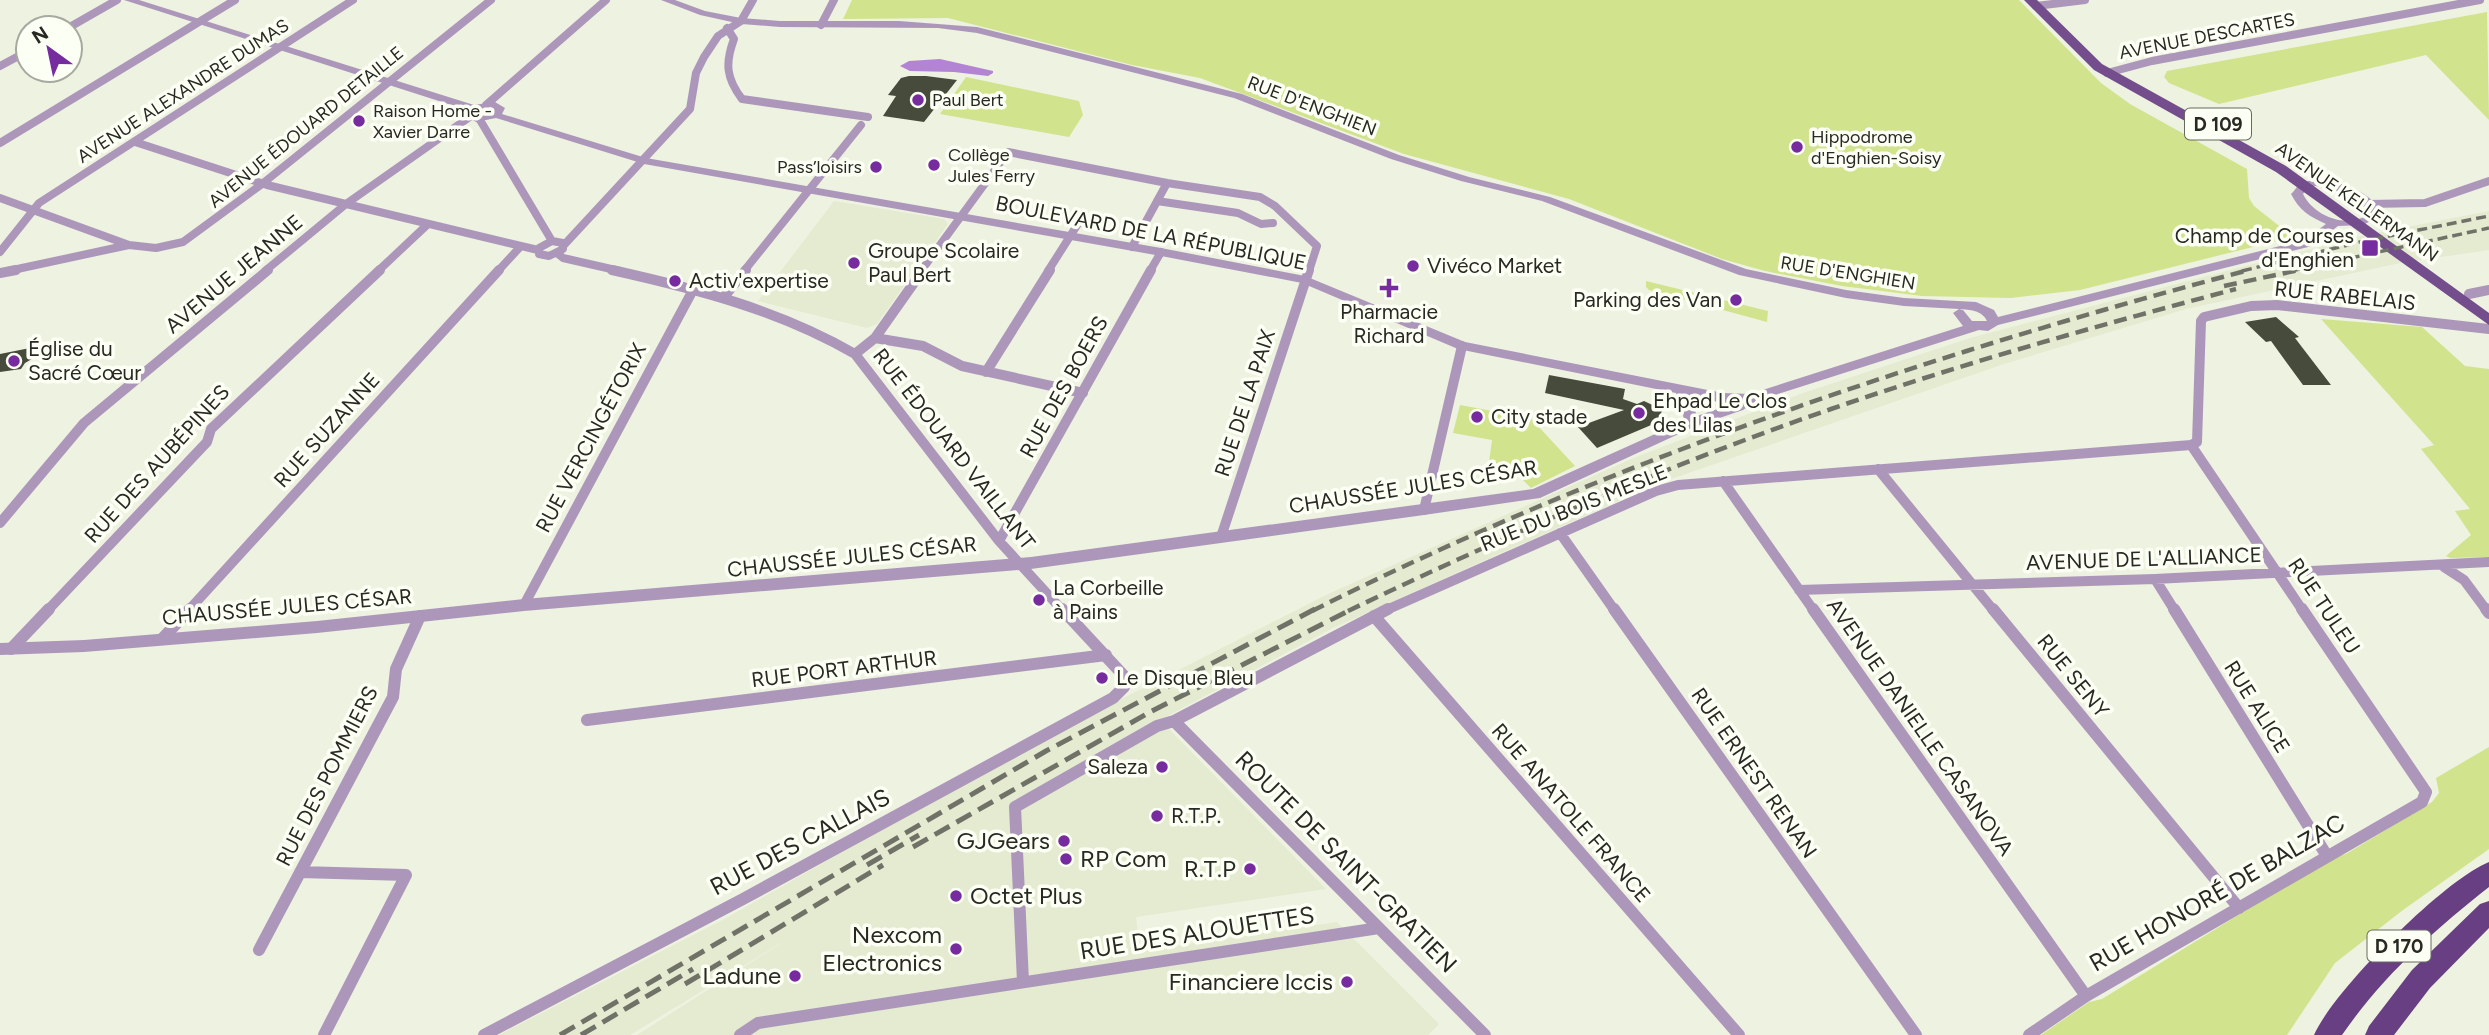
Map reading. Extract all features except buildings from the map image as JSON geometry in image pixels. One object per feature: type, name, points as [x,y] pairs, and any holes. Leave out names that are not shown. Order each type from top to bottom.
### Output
[{"type":"highway","name":"D 170","points":[[2327,1035],[2367,980],[2401,944],[2489,873]]},
{"type":"highway","name":"D 170","points":[[2378,1035],[2421,979],[2489,912]]},
{"type":"main road","name":"AVENUE KELLERMANN","points":[[2036,3],[2112,71],[2310,184],[2489,320]]},
{"type":"main road","name":"AVENUE KELLERMANN","points":[[2362,222],[2489,308]]},
{"type":"street","points":[[84,19],[117,0]]},
{"type":"street","points":[[129,0],[389,81],[475,115],[496,115]]},
{"type":"street","points":[[0,143],[235,0]]},
{"type":"street","name":"AVENUE ALEXANDRE DUMAS","points":[[31,209],[353,0]]},
{"type":"street","name":"AVENUE ÉDOUARD DETAILLE","points":[[129,245],[156,248],[191,239],[491,0]]},
{"type":"street","points":[[475,115],[606,0]]},
{"type":"street","name":"RUE D'ENGHIEN","points":[[666,0],[741,21],[821,25],[940,24],[1206,86],[1431,169],[1546,199],[1725,267],[1816,289],[1935,304],[1962,313]]},
{"type":"street","points":[[557,253],[690,109],[696,73],[718,36],[741,21],[753,0]]},
{"type":"street","points":[[821,25],[834,0]]},
{"type":"street","points":[[2036,3],[2085,0]]},
{"type":"street","name":"AVENUE DESCARTES","points":[[2112,71],[2480,0]]},
{"type":"street","points":[[727,28],[734,39],[727,55],[727,80],[742,99],[867,117]]},
{"type":"street","name":"BOULEVARD DE LA RÉPUBLIQUE","points":[[486,105],[500,108],[496,115],[644,161],[1305,280],[1461,346],[1723,398],[1751,398]]},
{"type":"street","points":[[475,115],[552,241]]},
{"type":"street","name":"AVENUE JEANNE","points":[[0,523],[84,423],[346,204],[475,115]]},
{"type":"street","points":[[723,298],[861,125]]},
{"type":"street","points":[[135,142],[262,184],[520,247],[538,250],[541,245],[552,241],[564,245]]},
{"type":"street","points":[[855,354],[875,338],[1008,152],[1167,183],[1132,247]]},
{"type":"street","points":[[2368,204],[2426,203],[2489,181]]},
{"type":"street","name":"RUE DE LA PAIX","points":[[1167,183],[1260,197],[1275,206],[1317,246],[1221,537]]},
{"type":"street","points":[[2310,184],[2350,191],[2368,204],[2373,212],[2362,222],[2339,222],[2315,214],[2302,205],[2298,191],[2310,184]]},
{"type":"street","points":[[0,198],[129,245]]},
{"type":"street","points":[[1157,201],[1238,213],[1261,224],[1273,223]]},
{"type":"street","points":[[0,252],[25,221],[31,209]]},
{"type":"street","points":[[2308,243],[2319,221],[2315,214]]},
{"type":"street","points":[[986,373],[1081,219]]},
{"type":"street","points":[[1981,307],[1990,313],[1994,322],[2042,311],[2308,243],[2330,225],[2339,222]]},
{"type":"street","name":"RUE DES AUBÉPINES","points":[[6,649],[207,442],[211,429],[428,224]]},
{"type":"street","points":[[0,273],[129,245]]},
{"type":"street","name":"RUE SUZANNE","points":[[162,639],[520,247]]},
{"type":"street","name":"RUE ÉDOUARD VAILLANT","points":[[538,250],[542,256],[557,253],[563,258],[723,298],[796,321],[855,354],[999,541],[1125,677]]},
{"type":"street","name":"RUE DES BOERS","points":[[999,541],[1161,252]]},
{"type":"street","name":"RUE VERCINGÉTORIX","points":[[523,605],[693,290]]},
{"type":"street","points":[[2469,294],[2489,290]]},
{"type":"street","name":"RUE RABELAIS","points":[[2191,444],[2197,442],[2201,321],[2210,315],[2251,306],[2277,305],[2489,329]]},
{"type":"street","points":[[1962,313],[1981,307],[2008,312],[2042,311]]},
{"type":"street","points":[[1962,313],[1975,327]]},
{"type":"street","points":[[1959,333],[1962,313]]},
{"type":"street","name":"CHAUSSÉE JULES CÉSAR","points":[[6,649],[162,639],[523,605],[712,592],[1031,563],[1535,494],[1690,423],[1738,407],[1751,398],[1975,327],[1988,327],[1994,322]]},
{"type":"street","points":[[875,338],[923,346],[962,366],[986,373],[1083,393]]},
{"type":"street","points":[[1424,510],[1461,346]]},
{"type":"street","points":[[1681,389],[1689,408],[1690,423]]},
{"type":"street","name":"RUE DU BOIS MESLE","points":[[1174,721],[1374,616],[1656,491],[1678,485],[2191,444]]},
{"type":"street","name":"RUE TULEU","points":[[2191,444],[2426,792]]},
{"type":"street","name":"RUE SENY","points":[[1878,469],[2239,908]]},
{"type":"street","name":"AVENUE DANIELLE CASANOVA","points":[[1723,481],[2086,996]]},
{"type":"street","name":"RUE ERNEST RENAN","points":[[1560,533],[1916,1035]]},
{"type":"street","name":"AVENUE DE L'ALLIANCE","points":[[1799,590],[2155,579],[2444,567],[2451,563],[2489,562]]},
{"type":"street","points":[[2444,567],[2464,580],[2489,613]]},
{"type":"street","name":"RUE ALICE","points":[[2155,579],[2327,856]]},
{"type":"street","name":"RUE DES POMMIERS","points":[[259,950],[393,697],[396,669],[420,616]]},
{"type":"street","name":"RUE ANATOLE FRANCE","points":[[1374,616],[1739,1035]]},
{"type":"street","name":"RUE PORT ARTHUR","points":[[587,720],[1106,655]]},
{"type":"street","name":"RUE DES CALLAIS","points":[[484,1035],[743,899],[1113,698],[1124,687],[1125,677]]},
{"type":"street","points":[[1023,982],[1015,807],[1150,730],[1174,721]]},
{"type":"street","name":"ROUTE DE SAINT-GRATIEN","points":[[1174,721],[1485,1035]]},
{"type":"street","name":"RUE HONORÉ DE BALZAC","points":[[2029,1035],[2086,996],[2422,802],[2426,792]]},
{"type":"street","points":[[300,872],[406,875],[324,1035]]},
{"type":"street","name":"RUE DES ALOUETTES","points":[[740,1035],[758,1023],[1379,928]]},
{"type":"shaded area","points":[[940,59],[993,73],[988,76],[910,71],[900,66],[909,61]]},
{"type":"shaded area","name":"Groupe Scolaire Paul Bert","points":[[834,201],[944,219],[948,224],[877,324],[867,328],[758,301]]},
{"type":"shaded area","points":[[2489,211],[2489,250],[2400,263],[2186,309],[2001,365],[1654,485],[1331,629],[1160,720],[1326,889],[1136,917],[1140,951],[1337,922],[1439,1024],[1428,1035],[637,1035],[794,935],[630,1035],[499,1035],[728,917],[1029,746],[1328,594],[1631,459],[1803,393],[1970,338],[2361,236]]},
{"type":"green space","name":"Hippodrome d'Enghien-Soisy","points":[[852,0],[2019,0],[2101,83],[2130,104],[2247,169],[2249,198],[2254,206],[2293,237],[2080,290],[2011,298],[1922,296],[1842,286],[1765,271],[1722,259],[1569,199],[1404,154],[1200,78],[1132,65],[948,18],[843,19]]},
{"type":"green space","points":[[2487,12],[2489,120],[2426,55],[2219,104],[2169,83],[2164,77],[2167,71]]},
{"type":"green space","points":[[966,77],[1079,101],[1083,115],[1069,137],[940,114]]},
{"type":"green space","points":[[1646,281],[1768,311],[1767,322],[1649,290]]},
{"type":"green space","points":[[2321,319],[2422,327],[2465,366],[2489,369],[2489,557],[2446,556],[2471,535],[2455,511],[2470,509],[2421,449],[2434,445]]},
{"type":"green space","points":[[1460,405],[1498,412],[1500,409],[1526,413],[1575,466],[1531,488],[1517,474],[1488,470],[1492,440],[1453,433]]},
{"type":"green space","points":[[2489,747],[2489,849],[2403,910],[2335,963],[2287,1035],[2041,1035],[2089,1002],[2102,999],[2331,858],[2346,854],[2432,802],[2439,793],[2436,778]]},
{"type":"railway","points":[[2242,271],[2364,241],[2489,216]]},
{"type":"railway","points":[[2291,271],[2489,228]]},
{"type":"railway","points":[[1312,611],[1539,506],[1772,416],[2009,338],[2249,270]]},
{"type":"railway","points":[[2224,286],[2299,270]]},
{"type":"railway","points":[[1349,611],[1587,503],[1769,431],[1982,360],[2236,289]]},
{"type":"railway","points":[[560,1035],[1046,751],[1315,609]]},
{"type":"railway","points":[[913,847],[1150,712],[1349,611]]},
{"type":"railway","points":[[867,865],[919,835]]},
{"type":"railway","points":[[685,984],[883,865]]},
{"type":"railway","points":[[581,1035],[693,969]]},
{"type":"place","name":"Paul Bert","points":[[918,100]]},
{"type":"place","name":"Raison Home - Xavier Darre","points":[[359,121]]},
{"type":"place","name":"Hippodrome d'Enghien-Soisy","points":[[1797,147]]},
{"type":"place","name":"Collège Jules Ferry","points":[[934,165]]},
{"type":"place","name":"Pass’loisirs","points":[[876,167]]},
{"type":"place","name":"Champ de Courses d'Enghien","points":[[2370,248]]},
{"type":"place","name":"Groupe Scolaire Paul Bert","points":[[854,263]]},
{"type":"place","name":"Vivéco Market","points":[[1413,266]]},
{"type":"place","name":"Activ'expertise","points":[[675,281]]},
{"type":"place","name":"Pharmacie Richard","points":[[1389,288]]},
{"type":"place","name":"Parking des Van","points":[[1736,300]]},
{"type":"place","name":"Église du Sacré Cœur","points":[[14,361]]},
{"type":"place","name":"Ehpad Le Clos des Lilas","points":[[1639,413]]},
{"type":"place","name":"City stade","points":[[1477,417]]},
{"type":"place","name":"La Corbeille à Pains","points":[[1039,600]]},
{"type":"place","name":"Le Disque Bleu","points":[[1102,678]]},
{"type":"place","name":"Saleza","points":[[1162,767]]},
{"type":"place","name":"R.T.P.","points":[[1157,816]]},
{"type":"place","name":"GJGears","points":[[1064,841]]},
{"type":"place","name":"RP Com","points":[[1066,859]]},
{"type":"place","name":"R.T.P","points":[[1250,869]]},
{"type":"place","name":"Octet Plus","points":[[956,896]]},
{"type":"place","name":"Nexcom Electronics","points":[[956,949]]},
{"type":"place","name":"Ladune","points":[[795,976]]},
{"type":"place","name":"Financiere lccis","points":[[1347,982]]}]
